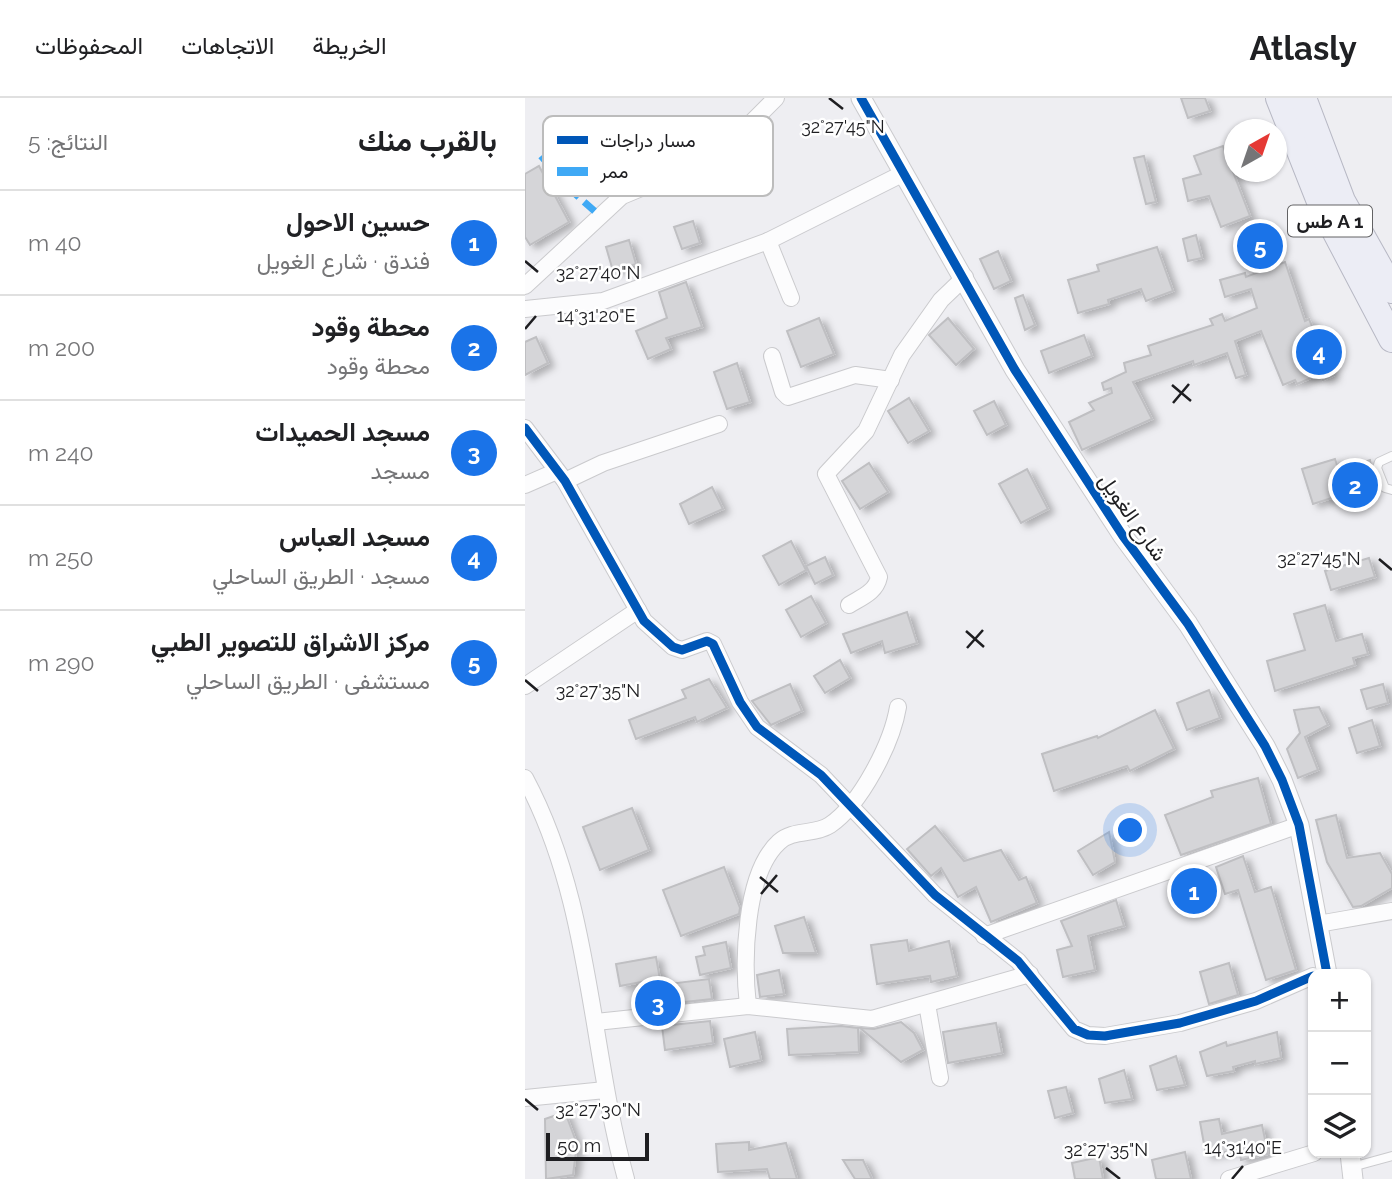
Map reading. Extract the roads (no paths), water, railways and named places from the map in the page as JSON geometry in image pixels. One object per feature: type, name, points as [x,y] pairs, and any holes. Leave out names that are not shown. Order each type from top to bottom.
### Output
[{"type":"highway","name":"طس A 1","points":[[1279,98],[1321,204],[1392,339]]},
{"type":"highway","name":"طس A 1","points":[[1303,98],[1342,201],[1392,290]]},
{"type":"street","points":[[758,116],[776,98]]},
{"type":"street","name":"شارع الغويل","points":[[861,98],[1016,370],[1083,477],[1188,624],[1247,717],[1282,780],[1299,825],[1318,924],[1321,969]]},
{"type":"street","points":[[525,309],[576,306],[603,301],[768,241],[902,174]]},
{"type":"street","points":[[525,286],[622,196]]},
{"type":"street","points":[[768,241],[791,298]]},
{"type":"street","points":[[849,605],[870,593],[878,585],[879,577],[826,474],[866,431],[902,355],[941,300],[965,277]]},
{"type":"street","points":[[772,356],[783,392],[788,397],[855,375],[891,380]]},
{"type":"street","points":[[525,485],[603,463],[719,424]]},
{"type":"street","points":[[525,428],[561,476],[644,621],[673,647],[681,650],[703,641],[711,642],[740,702],[757,727],[821,775],[935,895],[1030,974],[1074,1029],[1088,1035],[1105,1036],[1180,1023],[1256,1001],[1308,979]]},
{"type":"street","points":[[525,686],[638,610]]},
{"type":"street","points":[[748,1006],[749,916],[766,861],[785,837],[829,826],[850,804],[890,740],[898,707]]},
{"type":"street","points":[[525,778],[561,861],[596,1022],[605,1090],[626,1179]]},
{"type":"street","points":[[985,936],[1299,825]]},
{"type":"street","points":[[1318,924],[1392,911]]},
{"type":"street","points":[[596,1022],[748,1006],[872,1018],[1030,974]]},
{"type":"street","points":[[927,1004],[940,1078]]},
{"type":"street","points":[[525,1098],[605,1090]]},
{"type":"street","points":[[1229,1179],[1308,1155]]},
{"type":"lane","points":[[1392,456],[1379,462],[1377,468],[1385,488],[1392,490]]},
{"type":"lane","points":[[1351,1166],[1392,1156]]},
{"type":"place","name":"مركز الاشراق للتصوير الطبي","points":[[1260,246]]},
{"type":"place","name":"مسجد العباس","points":[[1319,352]]},
{"type":"place","name":"محطة وقود","points":[[1355,485]]},
{"type":"place","name":"حسين الاحول","points":[[1194,891]]},
{"type":"place","name":"مسجد الحميدات","points":[[658,1003]]}]
